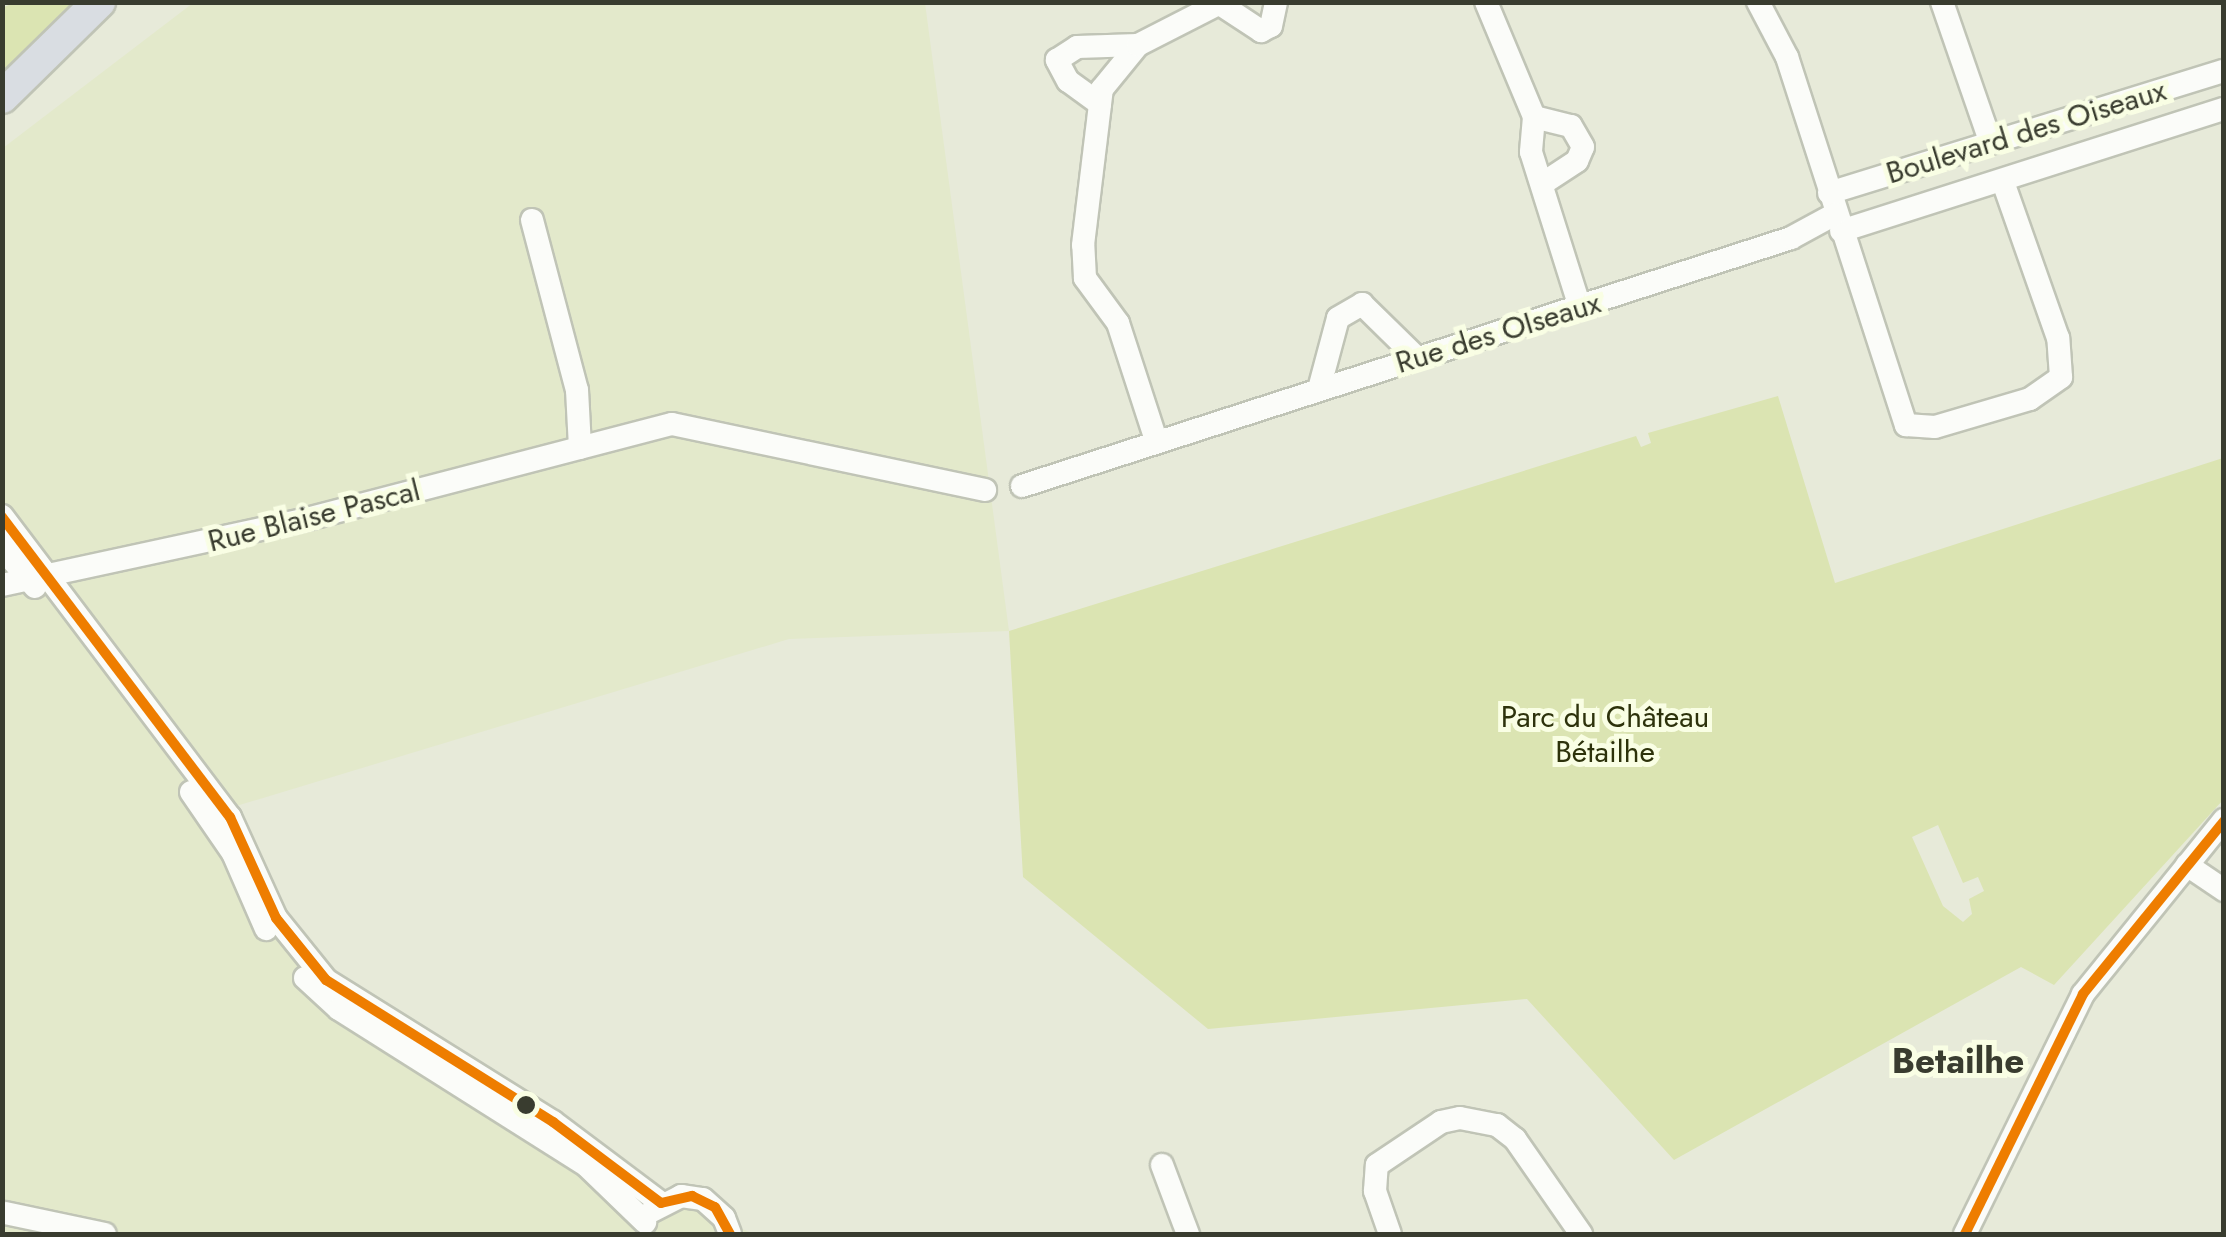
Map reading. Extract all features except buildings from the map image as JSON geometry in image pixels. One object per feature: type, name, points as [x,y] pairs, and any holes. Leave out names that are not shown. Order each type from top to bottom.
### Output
[{"type":"highway","points":[[2,97],[99,2]]},
{"type":"street","points":[[1156,440],[1118,323],[1085,278],[1083,244],[1100,104],[1107,77],[1138,45],[1218,4],[1260,31],[1271,26],[1276,2]]},
{"type":"street","points":[[1486,2],[1534,117],[1531,152],[1580,307]]},
{"type":"street","points":[[1758,2],[1788,58],[1898,413],[1906,425],[1936,428],[2030,399],[2061,377],[2058,338],[2003,182]]},
{"type":"street","points":[[1942,2],[1990,141]]},
{"type":"street","points":[[1100,104],[1068,81],[1057,60],[1077,47],[1138,45]]},
{"type":"street","name":"Boulevard des Oiseaux","points":[[1835,213],[1990,141],[2222,75]]},
{"type":"street","points":[[2105,108],[2116,140]]},
{"type":"street","name":"Boulevard des Oiseaux","points":[[1835,213],[2003,182],[2116,140],[2224,109]]},
{"type":"street","points":[[1534,117],[1571,126],[1583,148],[1577,161],[1542,184]]},
{"type":"street","name":"Rue des OIseaux","points":[[1022,486],[1791,238],[1835,213]]},
{"type":"street","points":[[532,220],[577,390],[580,448]]},
{"type":"street","points":[[1318,389],[1338,318],[1347,309],[1362,304],[1377,312],[1417,358]]},
{"type":"street","name":"Rue Blaise Pascal","points":[[2,585],[672,424],[985,490]]},
{"type":"street","points":[[2,516],[38,579],[216,824],[263,925],[314,989],[588,1166],[643,1228],[661,1203],[681,1196],[703,1199],[724,1218],[730,1234]]},
{"type":"street","points":[[2,548],[38,579],[230,817],[276,918],[326,980],[554,1122],[661,1203]]},
{"type":"street","points":[[1964,1234],[2082,994],[2224,820]]},
{"type":"street","points":[[2187,865],[2224,890]]},
{"type":"street","points":[[1390,1234],[1374,1191],[1376,1165],[1431,1128],[1460,1118],[1497,1125],[1515,1138],[1580,1234]]},
{"type":"street","points":[[1162,1164],[1188,1234]]},
{"type":"street","points":[[5,1213],[105,1234]]},
{"type":"shaded area","points":[[193,3],[925,3],[1009,631],[789,639],[223,810],[326,986],[696,1211],[755,1234],[3,1234],[3,148]]},
{"type":"green space","points":[[13,3],[85,3],[3,78],[2,8]]},
{"type":"green space","name":"Parc du Château Bétailhe","points":[[1778,396],[1835,583],[2223,458],[2223,800],[2054,985],[2021,967],[1674,1160],[1527,999],[1208,1029],[1023,877],[1009,631],[1636,436],[1641,447],[1651,443],[1648,433]],"holes":[[[1938,825],[1963,883],[1978,877],[1984,891],[1969,899],[1972,914],[1963,922],[1943,906],[1912,837]]]},
{"type":"transit line","points":[[2,517],[230,817],[276,918],[326,980],[553,1122],[661,1203],[692,1196],[715,1207],[730,1234]]},
{"type":"transit line","points":[[1965,1234],[2083,994],[2224,821]]},
{"type":"district","name":"Betailhe","points":[[1958,1061]]}]
